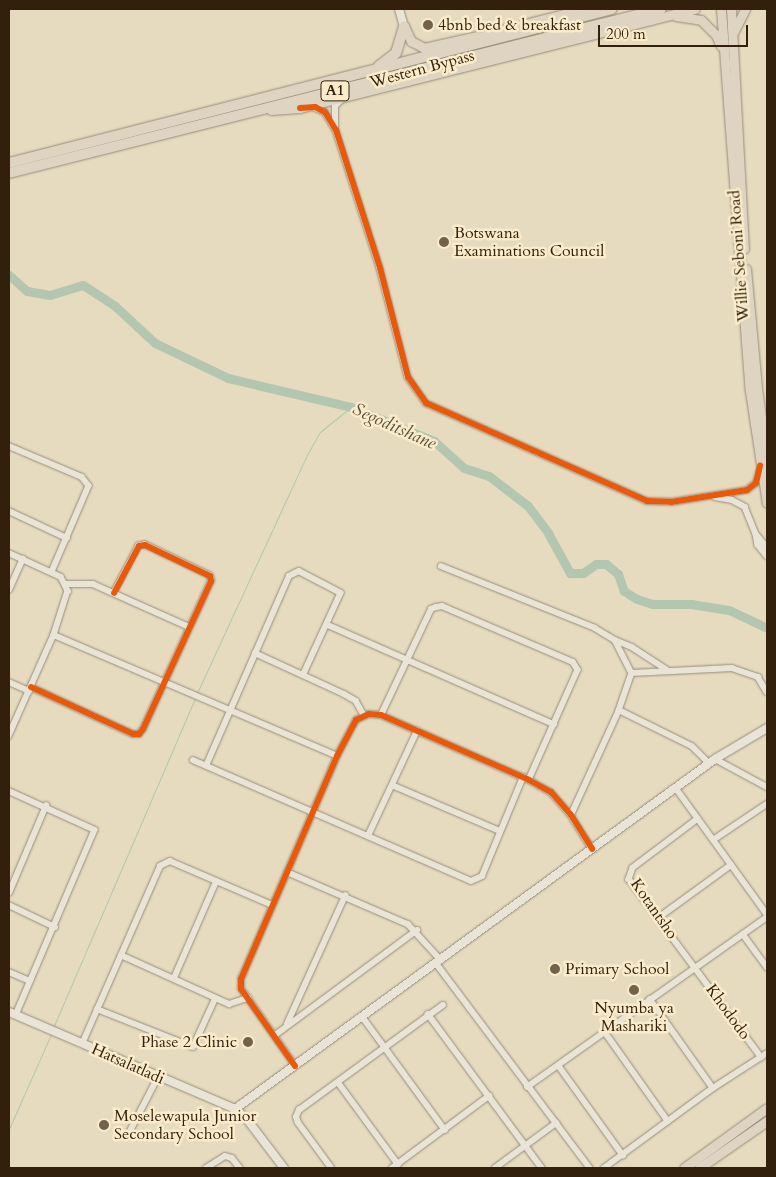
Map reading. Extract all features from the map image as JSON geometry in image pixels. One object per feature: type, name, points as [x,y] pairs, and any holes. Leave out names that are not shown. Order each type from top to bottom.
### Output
[{"type":"highway","name":"Western Bypass","points":[[9,163],[612,9]]},
{"type":"highway","name":"Western Bypass","points":[[9,173],[660,13]]},
{"type":"highway","points":[[369,71],[396,53],[404,26]]},
{"type":"main road","points":[[404,26],[411,42],[424,48],[584,9]]},
{"type":"main road","points":[[249,113],[300,108],[660,13],[695,9]]},
{"type":"main road","name":"Willie Seboni Road","points":[[721,9],[749,381],[764,462]]},
{"type":"main road","name":"Willie Seboni Road","points":[[731,9],[745,259],[767,503]]},
{"type":"main road","points":[[733,38],[744,9]]},
{"type":"main road","points":[[660,13],[701,20],[716,35],[724,54]]},
{"type":"main road","points":[[444,53],[493,32]]},
{"type":"main road","points":[[684,1168],[767,1108]]},
{"type":"main road","points":[[699,1168],[767,1121]]},
{"type":"street","points":[[399,9],[404,26]]},
{"type":"street","points":[[336,130],[336,106],[348,95]]},
{"type":"street","points":[[300,108],[315,107],[325,112],[336,130],[380,268],[408,377],[419,396],[435,408],[647,501],[665,503],[710,496],[754,486],[764,462]]},
{"type":"street","points":[[9,446],[87,481],[88,493],[52,572]]},
{"type":"street","points":[[710,496],[732,500],[745,507],[756,534],[758,545],[767,556]]},
{"type":"street","points":[[9,511],[67,538]]},
{"type":"street","points":[[756,534],[767,547]]},
{"type":"street","points":[[9,682],[139,734],[211,582],[210,576],[145,545],[134,551],[114,593]]},
{"type":"street","points":[[9,553],[52,572],[67,584],[93,584],[189,626]]},
{"type":"street","points":[[9,590],[23,559]]},
{"type":"street","points":[[441,566],[595,628],[614,640],[632,646],[669,671]]},
{"type":"street","points":[[206,766],[255,653],[294,572],[299,571],[341,593],[304,674]]},
{"type":"street","points":[[9,736],[68,599],[67,584]]},
{"type":"street","points":[[380,715],[430,609],[442,606],[574,662],[578,670],[530,780]]},
{"type":"street","points":[[328,625],[554,724]]},
{"type":"street","points":[[54,634],[229,712],[337,756]]},
{"type":"street","points":[[571,815],[619,710],[632,673],[614,640]]},
{"type":"street","points":[[255,653],[304,674],[356,701],[364,716]]},
{"type":"street","points":[[632,673],[743,670],[758,677],[767,692]]},
{"type":"street","points":[[619,710],[692,746],[712,761],[767,787]]},
{"type":"street","points":[[294,1066],[242,989],[241,979],[337,756],[352,726],[364,716],[380,715],[530,780],[551,792],[571,815],[592,848]]},
{"type":"street","points":[[235,1109],[712,761],[767,728]]},
{"type":"street","points":[[368,836],[417,731]]},
{"type":"street","points":[[193,760],[471,881],[482,876],[523,777]]},
{"type":"street","points":[[392,785],[500,831]]},
{"type":"street","points":[[527,1087],[767,916],[676,788]]},
{"type":"street","points":[[9,791],[46,806],[95,830],[55,927],[30,981],[12,1014]]},
{"type":"street","points":[[713,840],[767,804]]},
{"type":"street","points":[[9,893],[46,806]]},
{"type":"street","name":"Kotantsho","points":[[695,966],[629,879],[630,873],[698,819]]},
{"type":"street","points":[[82,1044],[160,866],[170,861],[272,905]]},
{"type":"street","points":[[658,918],[732,865]]},
{"type":"street","points":[[287,872],[345,896],[417,930],[527,1087],[590,1168]]},
{"type":"street","points":[[174,978],[216,882]]},
{"type":"street","points":[[286,1026],[345,896]]},
{"type":"street","points":[[9,906],[55,927]]},
{"type":"street","points":[[274,1036],[417,930]]},
{"type":"street","points":[[744,934],[767,967]]},
{"type":"street","points":[[121,955],[230,1004],[248,998]]},
{"type":"street","name":"Khododo","points":[[695,966],[761,1057]]},
{"type":"street","points":[[9,972],[30,981]]},
{"type":"street","points":[[97,1009],[193,1047],[216,998]]},
{"type":"street","points":[[650,999],[714,1088]]},
{"type":"street","points":[[331,1168],[296,1116],[299,1110],[428,1014],[443,1005]]},
{"type":"street","name":"Hatsalatladi","points":[[12,1014],[235,1109],[246,1118],[284,1168]]},
{"type":"street","points":[[428,1014],[542,1168]]},
{"type":"street","points":[[362,1016],[445,1130]]},
{"type":"street","points":[[605,1032],[668,1121]]},
{"type":"street","points":[[604,1168],[714,1088],[767,1053]]},
{"type":"street","points":[[559,1066],[623,1154]]},
{"type":"street","points":[[130,1131],[158,1077]]},
{"type":"street","points":[[338,1082],[398,1164]]},
{"type":"street","points":[[392,1168],[489,1096]]},
{"type":"street","points":[[495,1168],[556,1123]]},
{"type":"street","points":[[206,1168],[225,1156],[232,1158],[240,1168]]},
{"type":"waterway","name":"Segoditshane","points":[[9,275],[27,291],[50,295],[83,285],[115,306],[155,343],[228,378],[351,407],[434,441],[464,468],[489,476],[528,506],[548,533],[570,573],[583,573],[596,564],[606,564],[618,574],[624,591],[637,599],[652,604],[691,604],[729,610],[767,628]]},
{"type":"waterway","points":[[197,693],[307,455],[320,432],[351,407]]},
{"type":"waterway","points":[[53,1028],[195,699]]},
{"type":"waterway","points":[[9,1129],[51,1034]]},
{"type":"cycle path","points":[[300,108],[315,107],[325,112],[336,130],[380,268],[408,377],[426,403],[647,501],[671,502],[747,490],[756,483],[760,465]]},
{"type":"cycle path","points":[[31,687],[133,734],[139,734],[211,581],[210,576],[145,545],[139,546],[114,593]]},
{"type":"cycle path","points":[[295,1066],[241,989],[241,979],[337,756],[356,720],[369,714],[381,715],[529,780],[551,792],[571,815],[592,849]]},
{"type":"place","name":"4bnb bed & breakfast","points":[[428,25]]},
{"type":"place","name":"Botswana Examinations Council","points":[[444,242]]},
{"type":"place","name":"Primary School","points":[[555,969]]},
{"type":"place","name":"Nyumba ya Mashariki","points":[[634,990]]},
{"type":"place","name":"Phase 2 Clinic","points":[[248,1042]]},
{"type":"place","name":"Moselewapula Junior Secondary School","points":[[104,1125]]}]
